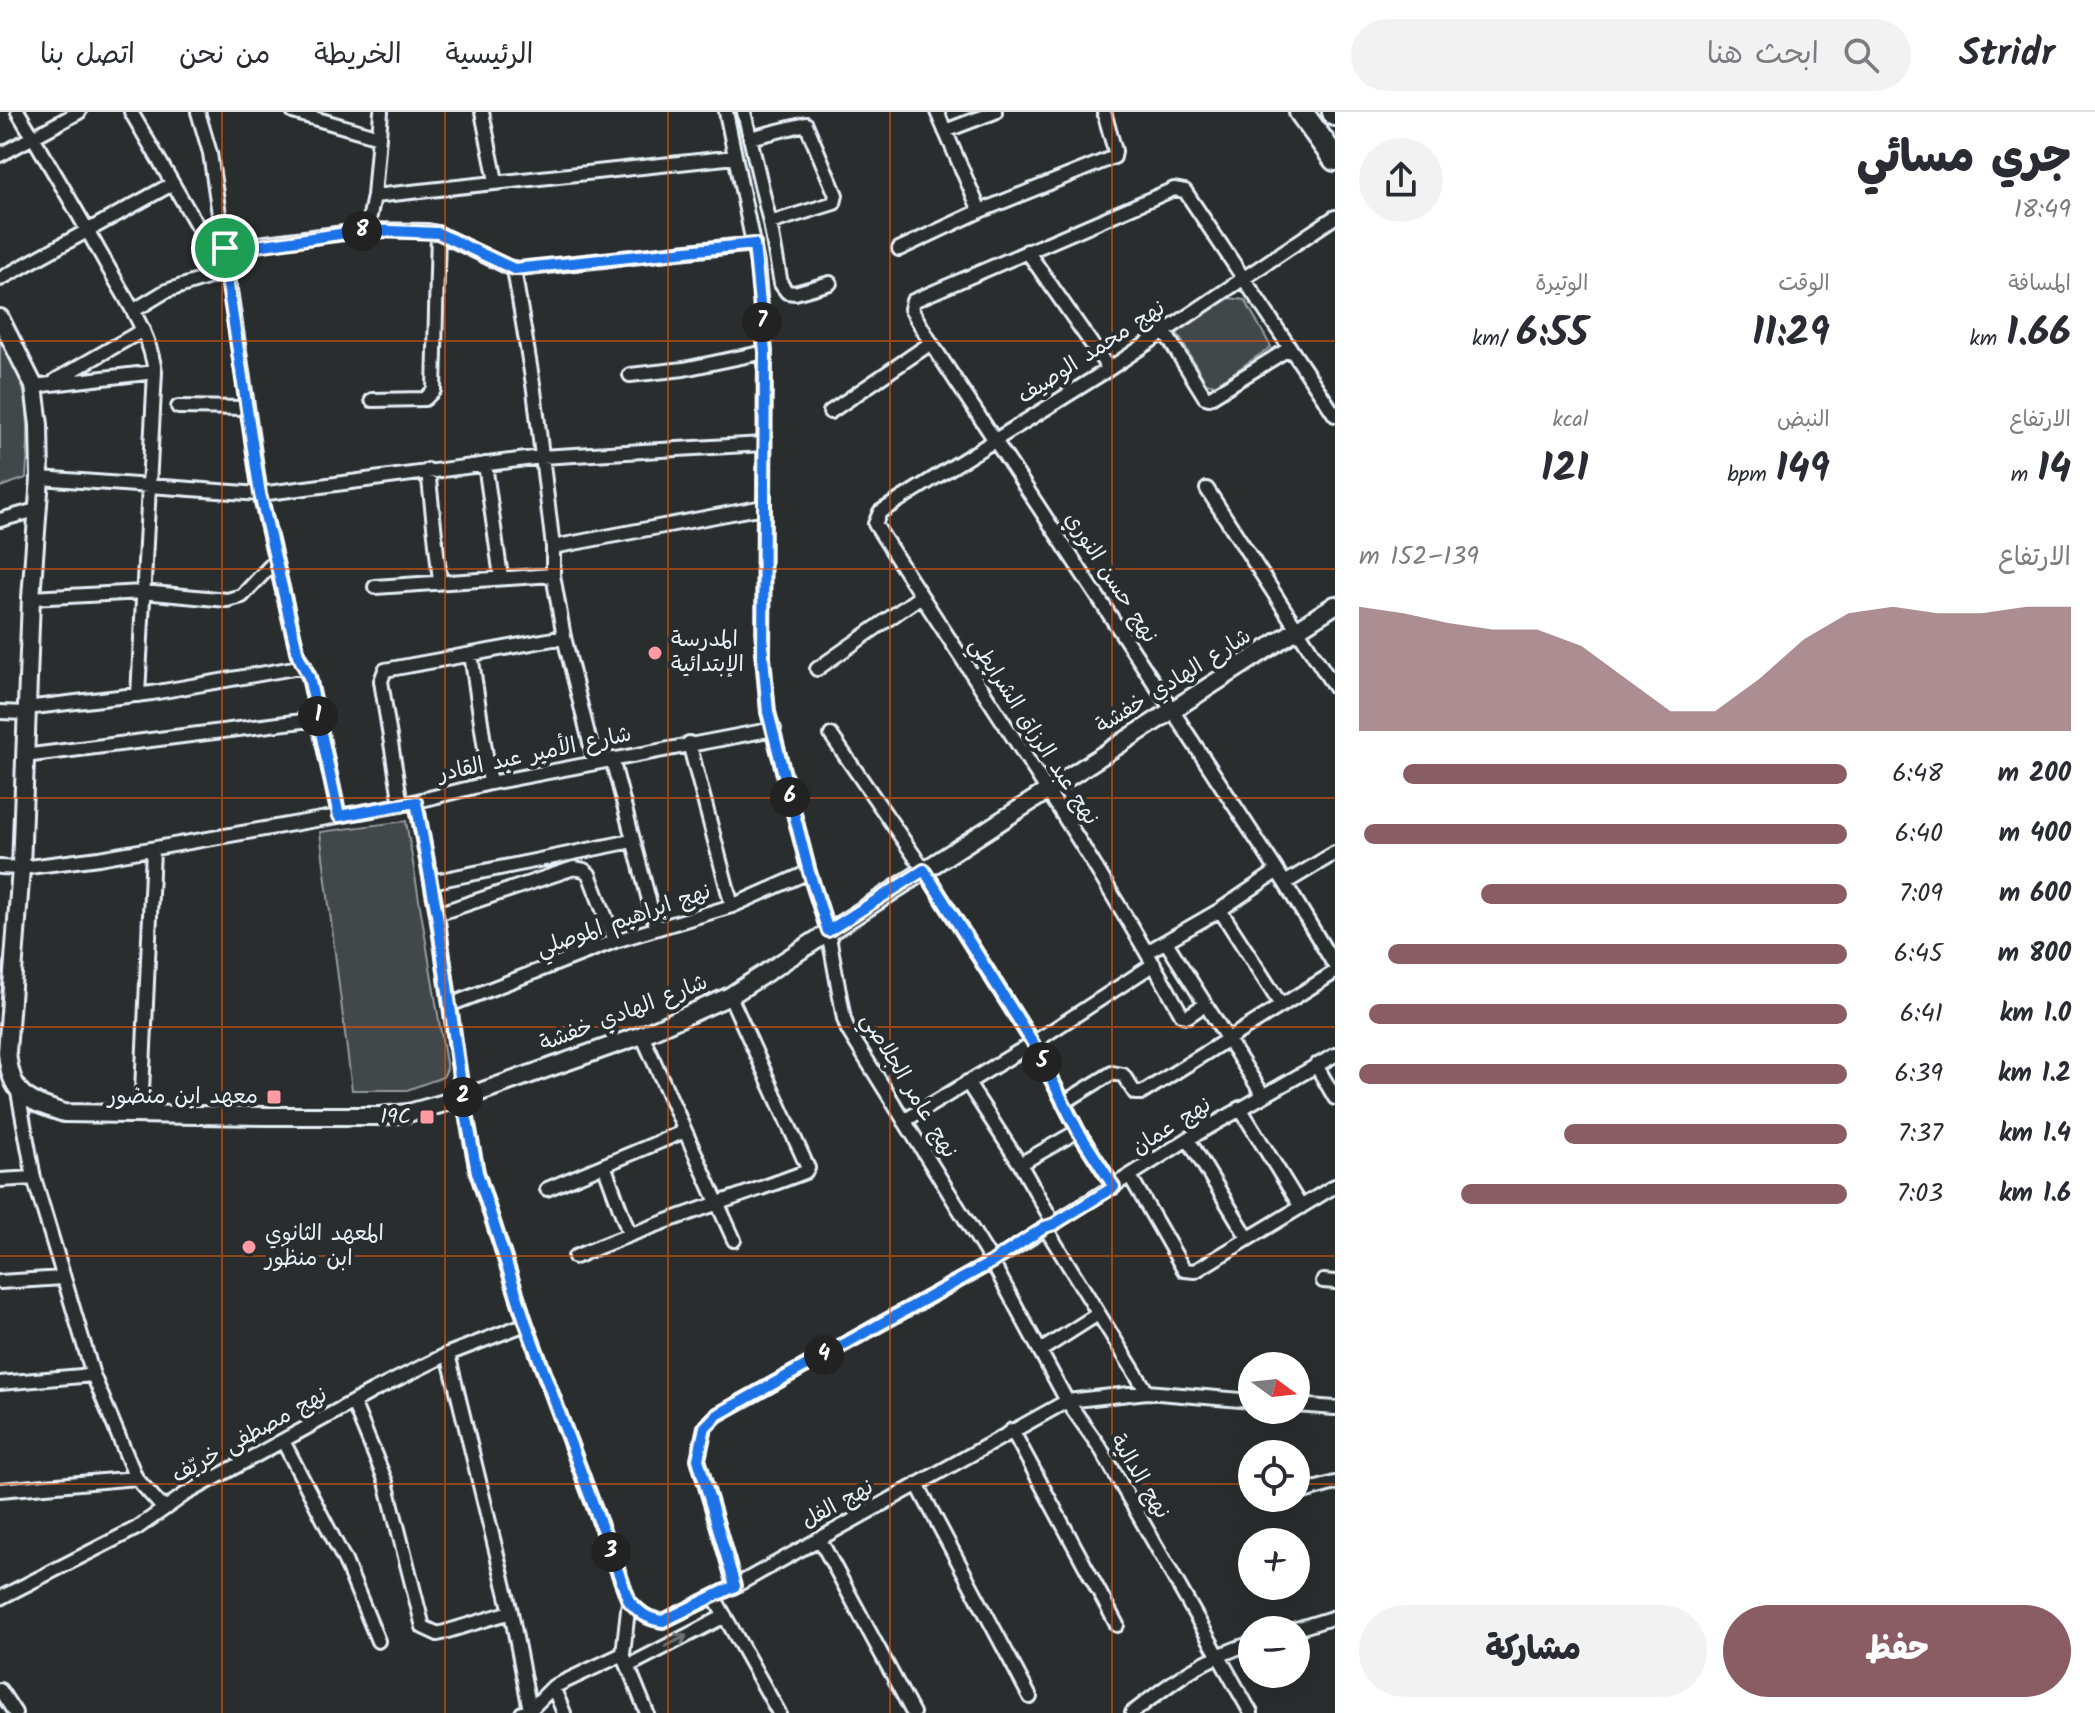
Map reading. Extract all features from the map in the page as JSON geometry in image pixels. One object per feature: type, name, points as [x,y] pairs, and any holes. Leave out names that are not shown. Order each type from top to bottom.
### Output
[{"type":"highway","points":[[1301,112],[1335,159]]},
{"type":"street","points":[[18,112],[89,232],[152,351],[155,372],[138,695]]},
{"type":"street","points":[[0,155],[79,112]]},
{"type":"street","points":[[131,112],[202,234],[225,248],[367,230],[438,233],[514,269],[754,244]]},
{"type":"street","points":[[198,112],[210,153],[260,494],[298,655],[305,666],[339,816]]},
{"type":"street","points":[[293,112],[379,137]]},
{"type":"street","points":[[367,230],[374,196],[381,112]]},
{"type":"street","points":[[482,112],[496,181]]},
{"type":"street","name":"نهج عامر الجلاصي","points":[[726,112],[754,244],[765,352],[763,657],[768,712],[809,872],[828,931],[840,1004],[848,1030],[992,1262]]},
{"type":"street","points":[[744,112],[781,284],[787,292],[795,293],[830,283]]},
{"type":"street","points":[[937,112],[980,211]]},
{"type":"street","points":[[945,131],[995,112]]},
{"type":"street","points":[[899,249],[980,211],[1114,157],[1116,154],[1104,112]]},
{"type":"street","points":[[750,138],[806,124],[836,195],[834,203],[770,223]]},
{"type":"street","points":[[374,196],[735,157]]},
{"type":"street","points":[[0,279],[172,184]]},
{"type":"street","points":[[1109,369],[1027,251],[1174,189],[1185,191],[1335,415]]},
{"type":"street","name":"نهج محمد الوصيف","points":[[875,524],[880,512],[1109,369],[1335,217]]},
{"type":"street","points":[[372,400],[425,399],[434,390],[438,233]]},
{"type":"street","name":"نهج حسن النوري","points":[[1027,251],[913,301],[911,309],[1285,883],[1335,966]]},
{"type":"street","points":[[514,269],[534,390],[553,547],[553,575],[564,637],[595,763]]},
{"type":"street","points":[[133,311],[166,291],[226,272]]},
{"type":"street","points":[[0,318],[34,386],[39,425],[40,478],[31,598],[21,868],[5,1008],[9,1071],[18,1092],[34,1178],[93,1375],[136,1478],[164,1509]]},
{"type":"street","points":[[53,382],[143,330]]},
{"type":"street","points":[[1164,331],[1205,397],[1209,398],[1290,348]]},
{"type":"street","points":[[830,412],[931,343]]},
{"type":"street","points":[[630,375],[684,369],[765,352]]},
{"type":"street","points":[[34,386],[155,372]]},
{"type":"street","points":[[178,407],[247,408]]},
{"type":"street","points":[[40,478],[260,494],[541,457],[763,444]]},
{"type":"street","points":[[485,464],[501,577]]},
{"type":"street","points":[[428,470],[440,581]]},
{"type":"street","points":[[1207,489],[1335,688]]},
{"type":"street","points":[[553,547],[763,507]]},
{"type":"street","points":[[0,520],[36,510]]},
{"type":"street","name":"نهج عبد الرزاق الشرايطي","points":[[875,524],[1048,789],[1151,958],[1182,1015],[1188,1016],[1204,1005]]},
{"type":"street","points":[[31,598],[143,592],[234,599],[242,596],[275,561]]},
{"type":"street","points":[[375,587],[553,575]]},
{"type":"street","points":[[817,669],[921,596]]},
{"type":"street","name":"شارع الهادي خفشة","points":[[18,1092],[37,1104],[64,1113],[380,1116],[408,1113],[463,1098],[642,1035],[730,996],[1335,605]]},
{"type":"street","points":[[401,805],[382,675],[385,670],[564,637]]},
{"type":"street","points":[[471,654],[490,783]]},
{"type":"street","points":[[0,712],[138,695],[305,666]]},
{"type":"street","points":[[24,756],[318,719]]},
{"type":"street","name":"شارع الأمير عبد القادر","points":[[0,867],[21,868],[153,850],[401,805],[490,783],[774,729]]},
{"type":"street","points":[[831,735],[924,870],[1033,1043],[1078,1131],[1114,1187]]},
{"type":"street","points":[[689,743],[732,906]]},
{"type":"street","points":[[612,759],[656,927]]},
{"type":"street","points":[[416,802],[452,1004],[463,1098],[477,1172],[526,1324],[629,1601],[625,1660],[647,1713]]},
{"type":"street","points":[[431,882],[632,841]]},
{"type":"street","points":[[141,1113],[153,850]]},
{"type":"street","points":[[1285,883],[1335,853]]},
{"type":"street","points":[[437,914],[574,868],[589,874],[615,941]]},
{"type":"street","name":"نهج ابراهيم الموصلي","points":[[452,1004],[615,941],[732,906],[809,872]]},
{"type":"street","points":[[904,1121],[1033,1043],[1151,958],[1166,942],[1276,872]]},
{"type":"street","points":[[1220,910],[1281,1005]]},
{"type":"street","points":[[1166,942],[1263,1095]]},
{"type":"street","points":[[1063,1103],[1112,1073],[1123,1075],[1130,1089],[1142,1093],[1335,972]]},
{"type":"street","points":[[575,1257],[629,1233],[718,1205],[805,1172],[808,1168],[730,996]]},
{"type":"street","points":[[642,1035],[734,1240]]},
{"type":"street","name":"نهج عمان","points":[[735,1586],[698,1459],[705,1427],[717,1415],[992,1262],[1188,1139],[1335,1055]]},
{"type":"street","points":[[1316,1065],[1335,1098]]},
{"type":"street","points":[[967,1082],[1020,1164],[1049,1225],[1098,1314],[1147,1392]]},
{"type":"street","points":[[1240,1108],[1301,1207]]},
{"type":"street","points":[[547,1189],[685,1131]]},
{"type":"street","points":[[1020,1164],[1078,1131]]},
{"type":"street","points":[[1188,1139],[1248,1238]]},
{"type":"street","points":[[604,1165],[629,1233]]},
{"type":"street","points":[[1130,1176],[1184,1270],[1190,1271],[1335,1186]]},
{"type":"street","points":[[0,1180],[34,1178]]},
{"type":"street","name":"نهج الدالية","points":[[992,1262],[1067,1401],[1101,1449],[1251,1713]]},
{"type":"street","points":[[0,1282],[63,1278]]},
{"type":"street","points":[[1040,1351],[1098,1314]]},
{"type":"street","name":"نهج مصطفى خريّف","points":[[0,1598],[137,1528],[184,1495],[353,1402],[448,1354],[526,1324]]},
{"type":"street","points":[[448,1354],[511,1612],[526,1711]]},
{"type":"street","points":[[0,1383],[93,1375]]},
{"type":"street","points":[[1067,1401],[1147,1392],[1238,1400]]},
{"type":"street","name":"نهج الفل","points":[[629,1601],[640,1614],[651,1620],[663,1621],[735,1586],[1067,1401]]},
{"type":"street","points":[[353,1402],[386,1482],[423,1627],[438,1634],[511,1612]]},
{"type":"street","points":[[1310,1406],[1335,1408]]},
{"type":"street","points":[[1012,1430],[1117,1625]]},
{"type":"street","points":[[283,1441],[345,1561],[378,1641]]},
{"type":"street","points":[[0,1490],[136,1478]]},
{"type":"street","points":[[1310,1490],[1335,1483]]},
{"type":"street","points":[[917,1484],[1030,1697]]},
{"type":"street","points":[[819,1538],[913,1713]]},
{"type":"street","points":[[714,1597],[779,1713]]},
{"type":"street","points":[[526,1711],[553,1687],[625,1660],[725,1616]]},
{"type":"street","points":[[1310,1625],[1335,1617]]},
{"type":"street","points":[[1132,1713],[1192,1667],[1238,1648]]},
{"type":"street","points":[[553,1687],[564,1713]]},
{"type":"street","points":[[0,1690],[15,1713]]},
{"type":"shaded area","points":[[1229,298],[1245,300],[1271,347],[1215,385],[1206,383],[1176,331]]},
{"type":"shaded area","points":[[0,334],[23,388],[28,438],[26,478],[0,487]]},
{"type":"shaded area","points":[[406,821],[447,1069],[443,1077],[407,1090],[352,1090],[320,832]]},
{"type":"place","name":"المدرسة الإبتدائية","points":[[655,653]]},
{"type":"place","name":"معهد ابن منضور","points":[[274,1097]]},
{"type":"place","name":"19C","points":[[427,1117]]},
{"type":"place","name":"المعهد الثانوي ابن منظور","points":[[249,1247]]},
{"type":"route","points":[[367,230],[428,231],[519,269],[754,244],[765,352],[763,657],[768,712],[809,872],[828,931],[924,870],[1033,1043],[1078,1131],[1114,1187],[992,1262],[717,1415],[705,1427],[698,1459],[735,1586],[663,1621],[651,1620],[640,1614],[629,1601],[526,1324],[477,1172],[463,1098],[452,1004],[416,802],[339,816],[309,677],[298,655],[260,494],[225,248],[367,230]]}]
